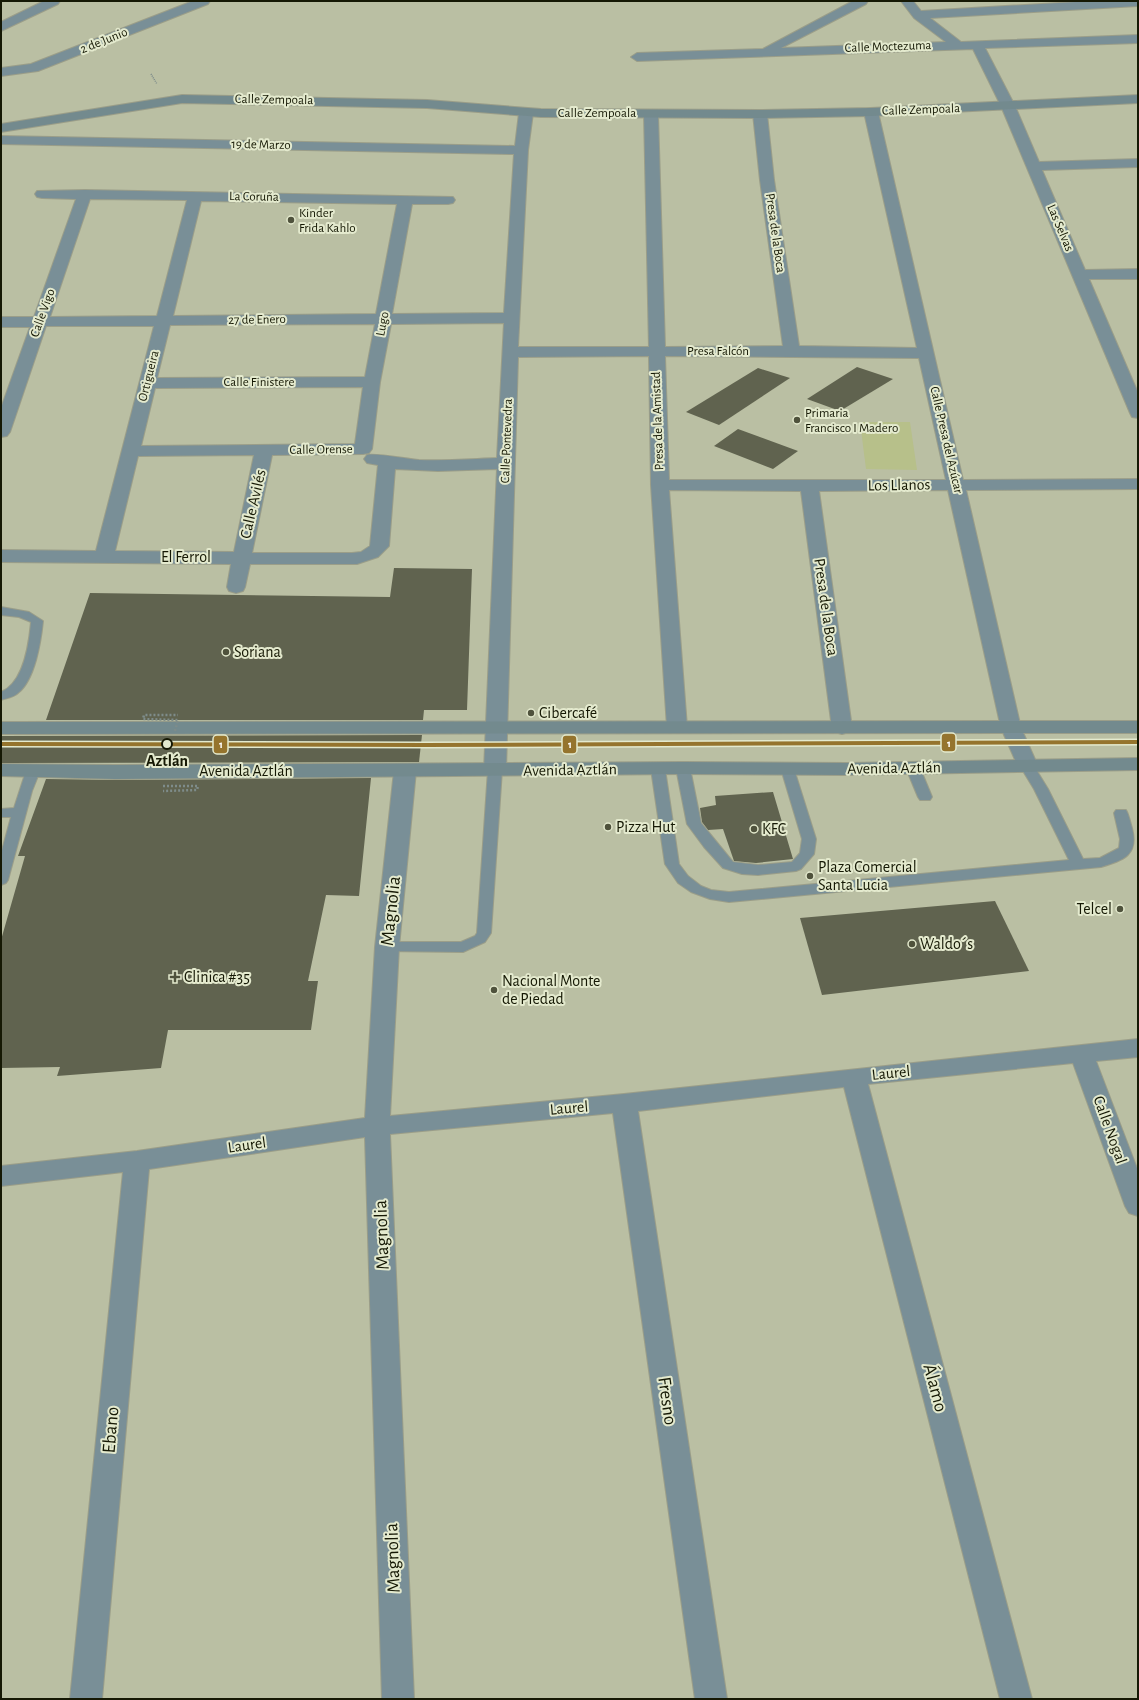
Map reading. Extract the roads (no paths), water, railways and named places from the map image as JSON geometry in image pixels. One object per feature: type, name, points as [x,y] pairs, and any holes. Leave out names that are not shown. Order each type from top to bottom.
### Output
[{"type":"main road","name":"Calle Zempoala","points":[[1,128],[58,117],[142,104],[190,99],[427,104],[526,113],[760,114],[872,112],[1138,99]]},
{"type":"main road","points":[[1,728],[206,730],[677,727],[1138,727]]},
{"type":"main road","name":"Avenida Aztlán","points":[[1,770],[405,771],[683,768],[788,769],[1138,764]]},
{"type":"street","points":[[1,27],[54,1]]},
{"type":"street","name":"2 de Junio","points":[[1,72],[33,68],[80,52],[204,1]]},
{"type":"street","points":[[764,51],[862,1]]},
{"type":"street","points":[[907,1],[918,15],[958,45]]},
{"type":"street","points":[[918,15],[1138,2]]},
{"type":"street","name":"Calle Moctezuma","points":[[637,57],[764,51],[1138,39]]},
{"type":"street","name":"Las Selvas","points":[[977,45],[1008,106],[1138,413]]},
{"type":"street","name":"Calle Presa del Azúcar","points":[[872,112],[1011,728],[1026,766]]},
{"type":"street","name":"Calle Pontevedra","points":[[495,770],[510,352],[521,150],[526,113]]},
{"type":"street","name":"Presa de la Amistad","points":[[651,114],[660,485],[677,727]]},
{"type":"street","name":"Presa de la Boca","points":[[760,114],[767,180],[792,351]]},
{"type":"street","name":"19 de Marzo","points":[[1,140],[521,150]]},
{"type":"street","points":[[1034,166],[1138,163]]},
{"type":"street","name":"La Coruña","points":[[42,194],[448,200]]},
{"type":"street","name":"Calle Vigo","points":[[1,432],[85,194]]},
{"type":"street","name":"Ortigueira","points":[[104,557],[195,196]]},
{"type":"street","name":"Lugo","points":[[363,449],[372,382],[405,200]]},
{"type":"street","points":[[1080,275],[1138,274]]},
{"type":"street","name":"27 de Enero","points":[[1,322],[163,322],[513,318]]},
{"type":"street","name":"Presa Falcón","points":[[510,352],[792,351],[927,354]]},
{"type":"street","name":"Calle Finistere","points":[[147,383],[372,382]]},
{"type":"street","name":"Calle Orense","points":[[130,451],[363,449],[368,457],[387,463],[506,464]]},
{"type":"street","name":"Calle Avilés","points":[[236,587],[264,451]]},
{"type":"street","name":"El Ferrol","points":[[1,556],[340,559],[371,555],[380,546],[387,463]]},
{"type":"street","name":"Los Llanos","points":[[660,485],[809,486],[1138,484]]},
{"type":"street","name":"Presa de la Boca","points":[[809,486],[842,728]]},
{"type":"street","name":"Magnolia","points":[[398,1699],[377,1126],[387,947],[405,771]]},
{"type":"street","name":"Laurel","points":[[1,1176],[137,1161],[377,1126],[624,1103],[854,1077],[1082,1055],[1138,1048]]},
{"type":"street","name":"Calle Nogal","points":[[1082,1055],[1138,1206]]},
{"type":"street","name":"Álamo","points":[[854,1077],[1016,1699]]},
{"type":"street","name":"Fresno","points":[[624,1103],[711,1699]]},
{"type":"street","name":"Ebano","points":[[86,1699],[137,1161]]},
{"type":"lane","points":[[1,611],[20,612],[37,621],[36,637],[26,668],[16,688],[10,693],[1,696]]},
{"type":"lane","points":[[1026,766],[1041,789],[1078,864]]},
{"type":"lane","points":[[683,768],[694,824],[705,839],[728,864],[742,869],[758,870],[796,866],[807,854],[809,839],[788,769]]},
{"type":"lane","points":[[913,768],[925,797]]},
{"type":"lane","points":[[658,769],[672,864],[680,877],[693,889],[710,895],[729,897],[1101,862],[1123,854],[1127,848],[1126,834],[1121,813]]},
{"type":"lane","points":[[1,880],[33,770]]},
{"type":"lane","points":[[387,947],[463,947],[480,939],[484,932],[495,770]]},
{"type":"lane","points":[[1,813],[20,812]]},
{"type":"place","name":"Kinder Frida Kahlo","points":[[291,220]]},
{"type":"place","name":"Primaria Francisco I Madero","points":[[797,420]]},
{"type":"place","name":"Soriana","points":[[226,652]]},
{"type":"place","name":"Cibercafé","points":[[531,713]]},
{"type":"place","name":"Aztlán","points":[[167,744]]},
{"type":"place","name":"Pizza Hut","points":[[608,827]]},
{"type":"place","name":"KFC","points":[[754,829]]},
{"type":"place","name":"Plaza Comercial Santa Lucia","points":[[810,876]]},
{"type":"place","name":"Telcel","points":[[1120,909]]},
{"type":"place","name":"Waldo´s","points":[[912,944]]},
{"type":"place","name":"Clinica #35","points":[[175,977]]},
{"type":"place","name":"Nacional Monte de Piedad","points":[[494,990]]}]
